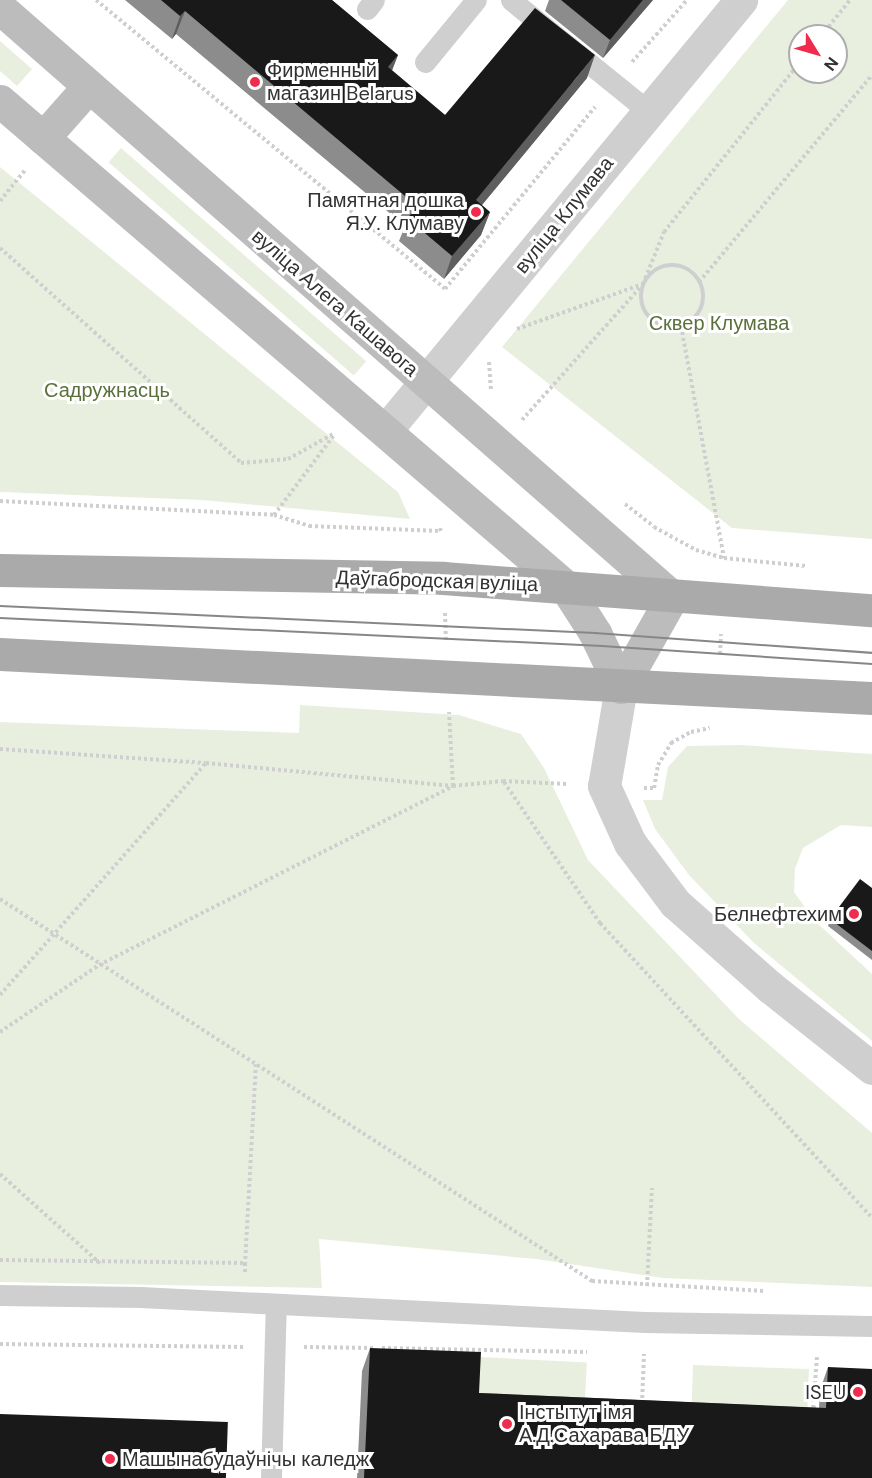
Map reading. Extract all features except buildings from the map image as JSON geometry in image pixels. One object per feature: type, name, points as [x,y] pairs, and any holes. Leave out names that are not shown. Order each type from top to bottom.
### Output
[{"type":"main road","name":"вуліца Алега Кашавога","points":[[0,8],[672,597]]},
{"type":"main road","points":[[43,138],[89,86]]},
{"type":"main road","points":[[0,101],[565,586],[595,633],[621,687]]},
{"type":"main road","name":"Даўгабродская вуліца","points":[[0,570],[443,578],[565,586],[672,597],[723,598],[872,610]]},
{"type":"main road","points":[[621,687],[672,597]]},
{"type":"main road","points":[[0,654],[872,698]]},
{"type":"street","name":"вуліца Клумава","points":[[386,430],[741,0]]},
{"type":"street","points":[[621,687],[604,786],[630,843],[675,903],[770,987],[872,1068]]},
{"type":"lane","points":[[425,62],[476,0]]},
{"type":"lane","points":[[511,0],[648,111]]},
{"type":"lane","points":[[0,1295],[140,1297],[644,1322],[872,1326]]},
{"type":"lane","points":[[271,1478],[276,1304]]},
{"type":"path","points":[[96,0],[446,289],[615,82],[687,0]]},
{"type":"path","points":[[831,24],[850,0]]},
{"type":"path","points":[[699,282],[872,75]]},
{"type":"path","points":[[521,421],[643,284],[656,270],[665,266],[684,268],[699,282],[702,292],[698,313],[681,326],[660,325],[651,320],[642,303],[643,284],[664,232],[788,77]]},
{"type":"path","points":[[17,163],[34,178]]},
{"type":"path","points":[[0,201],[25,170]]},
{"type":"path","points":[[0,248],[241,464],[288,459],[337,431]]},
{"type":"path","points":[[513,330],[643,284]]},
{"type":"path","points":[[654,788],[658,765],[672,743],[691,732],[717,726],[724,558],[681,326]]},
{"type":"path","points":[[494,352],[489,361],[491,392],[498,399]]},
{"type":"path","points":[[513,414],[530,428]]},
{"type":"path","points":[[328,423],[345,438]]},
{"type":"path","points":[[274,515],[337,431]]},
{"type":"path","points":[[618,499],[654,527],[696,550],[724,558],[815,567]]},
{"type":"path","points":[[0,501],[274,515],[309,526],[441,531],[436,519]]},
{"type":"path","points":[[0,749],[206,763],[453,786],[503,781],[600,923],[872,1218]]},
{"type":"path","points":[[0,995],[206,763]]},
{"type":"path","points":[[0,1032],[99,965],[453,786]]},
{"type":"path","points":[[0,899],[54,936],[592,1281],[777,1292]]},
{"type":"path","points":[[245,1266],[256,1064]]},
{"type":"path","points":[[0,1174],[140,1297]]},
{"type":"path","points":[[647,1286],[652,1188]]},
{"type":"path","points":[[0,1344],[478,1349],[596,1353]]},
{"type":"path","points":[[478,1349],[478,1358]]},
{"type":"path","points":[[632,1353],[655,1354]]},
{"type":"path","points":[[642,1414],[644,1354]]},
{"type":"path","points":[[805,1357],[828,1357]]},
{"type":"path","points":[[817,1357],[813,1408],[819,1409]]},
{"type":"green space","name":"Сквер Клумава","points":[[788,0],[872,0],[872,539],[732,528],[502,347]]},
{"type":"green space","points":[[0,41],[32,69],[17,86],[0,71]]},
{"type":"green space","points":[[121,148],[366,361],[354,376],[109,162]]},
{"type":"green space","name":"Садружнасць","points":[[0,167],[398,492],[410,519],[202,500],[0,492]]},
{"type":"green space","points":[[300,705],[459,715],[521,734],[544,768],[588,860],[739,1019],[872,1133],[872,1287],[663,1278],[536,1259],[319,1239],[322,1288],[0,1282],[0,722],[299,733]]},
{"type":"green space","points":[[741,745],[872,754],[872,827],[841,825],[803,848],[795,869],[794,892],[814,920],[872,974],[872,1041],[754,943],[689,875],[655,829],[643,800],[662,800],[668,767],[687,746]]},
{"type":"green space","points":[[480,1357],[587,1363],[584,1414],[477,1408]]},
{"type":"green space","points":[[693,1365],[809,1369],[807,1421],[691,1417]]},
{"type":"tram line","points":[[0,606],[595,633],[872,653]]},
{"type":"tram line","points":[[0,618],[602,646],[872,664]]},
{"type":"place","name":"Фирменный магазин Belarus","points":[[255,82]]},
{"type":"place","name":"Памятная дошка Я.У. Клумаву","points":[[476,212]]},
{"type":"place","name":"Белнефтехим","points":[[854,914]]},
{"type":"place","name":"ISEU","points":[[858,1392]]},
{"type":"place","name":"Інстытут імя А.Д.Сахарава БДУ","points":[[507,1424]]},
{"type":"place","name":"Машынабудаўнічы каледж","points":[[110,1459]]}]
